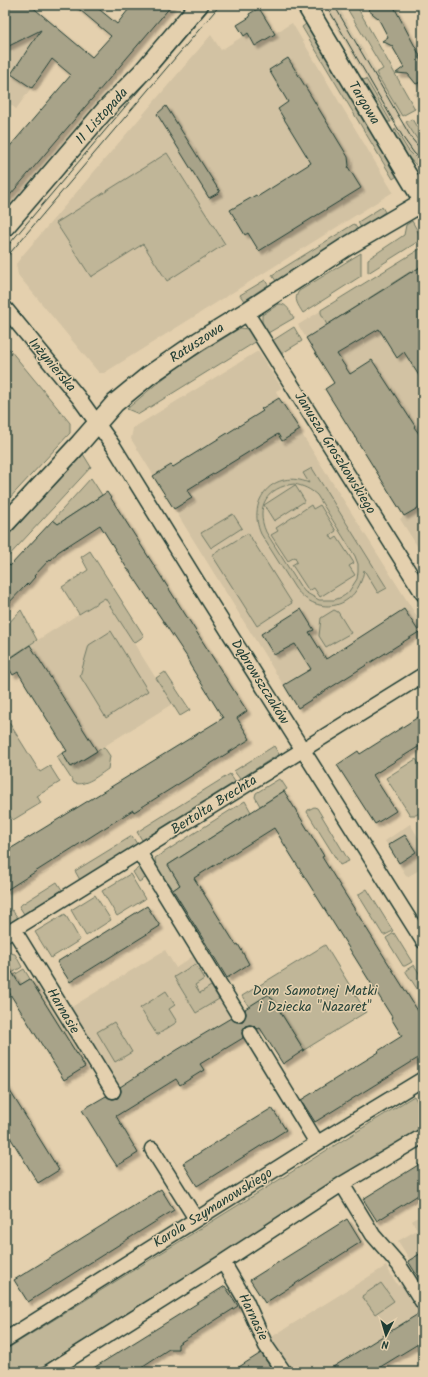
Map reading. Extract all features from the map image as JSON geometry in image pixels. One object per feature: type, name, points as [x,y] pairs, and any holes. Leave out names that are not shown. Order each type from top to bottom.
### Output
[{"type":"street","name":"11 Listopada","points":[[5,227],[105,110],[143,71],[199,5]]},
{"type":"street","name":"Targowa","points":[[306,5],[423,202]]},
{"type":"street","name":"Ratuszowa","points":[[5,524],[115,403],[148,376],[199,341],[346,247],[423,202]]},
{"type":"street","name":"Inżynierska","points":[[5,308],[79,398],[97,423]]},
{"type":"street","name":"Janusza Groszkowskiego","points":[[246,312],[423,594]]},
{"type":"street","name":"Dąbrowszczaków","points":[[97,423],[114,446],[206,596],[423,941]]},
{"type":"street","name":"Bertolta Brechta","points":[[10,933],[423,675]]},
{"type":"street","points":[[139,852],[238,1014]]},
{"type":"street","name":"Harnasie","points":[[10,933],[113,1091]]},
{"type":"street","points":[[250,1033],[317,1143]]},
{"type":"street","name":"Karola Szymanowskiego","points":[[5,1340],[317,1143],[423,1079]]},
{"type":"street","points":[[49,1372],[223,1262],[342,1184],[423,1136]]},
{"type":"street","points":[[152,1149],[196,1219]]},
{"type":"street","points":[[342,1184],[373,1235],[399,1265],[423,1303]]},
{"type":"street","name":"Harnasie","points":[[223,1262],[246,1302],[266,1346],[284,1372]]},
{"type":"shaded area","points":[[338,6],[402,116],[391,122],[328,12]]},
{"type":"shaded area","points":[[21,15],[80,64],[65,70],[52,59],[16,109],[5,100],[5,23]]},
{"type":"shaded area","points":[[292,23],[393,192],[104,373],[99,373],[18,275],[16,264],[211,35],[221,50],[248,33],[255,45]]},
{"type":"shaded area","points":[[423,88],[423,112],[414,94]]},
{"type":"shaded area","points":[[406,122],[423,148],[423,165],[408,150],[395,129]]},
{"type":"shaded area","points":[[423,247],[423,555],[400,519],[404,516],[325,389],[334,383],[298,325]]},
{"type":"shaded area","points":[[258,351],[282,388],[276,391],[279,398],[423,626],[423,630],[399,645],[401,649],[393,653],[391,650],[298,709],[131,439],[133,428]]},
{"type":"shaded area","points":[[105,597],[172,704],[71,767],[62,753],[67,751],[18,672],[13,675],[5,661]]},
{"type":"shaded area","points":[[410,824],[423,845],[423,868],[407,877],[385,841]]},
{"type":"shaded area","points":[[165,950],[176,968],[193,956],[232,1017],[119,1087],[70,1008]]},
{"type":"shaded area","points":[[423,1214],[423,1252],[410,1260],[398,1241],[417,1230],[412,1221]]},
{"type":"shaded area","points":[[386,1266],[398,1286],[402,1283],[421,1313],[325,1372],[291,1372],[270,1338]]},
{"type":"green space","points":[[345,5],[356,5],[415,109],[402,116],[376,73],[383,69]]},
{"type":"green space","points":[[306,24],[396,173],[397,176],[393,179],[302,27]]},
{"type":"green space","points":[[366,79],[391,122],[384,120],[360,81]]},
{"type":"green space","points":[[412,119],[423,138],[423,148],[406,122]]},
{"type":"green space","points":[[395,129],[408,150],[423,165],[423,171],[400,145],[393,134]]},
{"type":"green space","points":[[167,153],[225,244],[167,281],[143,244],[91,277],[56,223]]},
{"type":"green space","points":[[382,207],[385,212],[361,228],[358,222]]},
{"type":"green space","points":[[412,221],[422,239],[368,273],[368,259],[404,235],[406,225]]},
{"type":"green space","points":[[354,224],[358,230],[276,281],[272,275]]},
{"type":"green space","points":[[423,247],[423,265],[327,325],[321,310]]},
{"type":"green space","points":[[361,253],[361,276],[303,313],[296,299],[299,291]]},
{"type":"green space","points":[[265,280],[268,285],[244,301],[240,295]]},
{"type":"green space","points":[[279,304],[286,306],[294,318],[268,333],[262,322],[262,315]]},
{"type":"green space","points":[[294,327],[302,341],[281,354],[272,341]]},
{"type":"green space","points":[[240,328],[248,329],[257,341],[139,414],[127,409],[181,365]]},
{"type":"green space","points":[[5,344],[70,423],[70,433],[5,503]]},
{"type":"green space","points":[[83,454],[91,467],[5,560],[5,539]]},
{"type":"green space","points":[[312,468],[387,588],[378,593],[364,570],[360,583],[354,593],[346,601],[336,605],[326,606],[315,604],[305,598],[295,588],[261,534],[257,521],[257,510],[260,499],[266,490],[274,484],[285,480],[296,479],[309,483],[303,473]],"holes":[[[294,484],[307,488],[317,495],[355,556],[358,564],[357,579],[348,593],[334,600],[319,600],[305,592],[266,532],[263,523],[263,507],[270,494],[285,486]]]},
{"type":"green space","points":[[91,478],[102,495],[58,524],[53,520]]},
{"type":"green space","points":[[295,485],[305,501],[274,521],[264,505]]},
{"type":"green space","points":[[311,505],[313,509],[320,505],[336,531],[330,535],[333,540],[337,537],[354,563],[349,566],[355,575],[320,597],[314,588],[309,591],[292,565],[297,562],[295,557],[288,561],[271,535],[278,531],[276,528]]},
{"type":"green space","points":[[233,514],[242,528],[211,548],[201,533]]},
{"type":"green space","points":[[248,533],[292,603],[257,626],[212,555]]},
{"type":"green space","points":[[90,551],[144,636],[134,643],[105,598],[79,614],[62,587],[88,570],[81,557]]},
{"type":"green space","points":[[21,610],[37,640],[5,661],[5,627]]},
{"type":"green space","points":[[334,610],[338,612],[351,633],[326,647],[319,636],[321,618]]},
{"type":"green space","points":[[111,631],[148,691],[106,718],[80,676],[89,645]]},
{"type":"green space","points":[[165,672],[190,710],[180,716],[156,678]]},
{"type":"green space","points":[[5,716],[40,772],[50,766],[60,782],[37,796],[41,803],[13,820],[5,810]]},
{"type":"green space","points":[[274,746],[279,754],[240,779],[234,771]]},
{"type":"green space","points":[[104,747],[110,756],[108,769],[92,780],[83,783],[74,783],[57,757],[62,753],[71,767]]},
{"type":"green space","points":[[416,759],[423,770],[423,811],[416,815],[410,815],[386,778]]},
{"type":"green space","points":[[230,774],[235,782],[142,840],[137,832]]},
{"type":"green space","points":[[279,779],[287,789],[260,806],[255,797],[256,793]]},
{"type":"green space","points":[[245,801],[251,812],[168,865],[180,885],[173,890],[156,867],[155,858]]},
{"type":"green space","points":[[314,807],[317,808],[349,861],[340,865],[307,812]]},
{"type":"green space","points":[[132,836],[137,844],[80,880],[75,871]]},
{"type":"green space","points":[[141,866],[147,877],[139,882],[133,872]]},
{"type":"green space","points":[[130,874],[145,899],[117,916],[102,891]]},
{"type":"green space","points":[[57,882],[62,890],[24,914],[19,906]]},
{"type":"green space","points":[[367,889],[393,931],[385,935],[383,935],[359,896],[359,894]]},
{"type":"green space","points":[[95,895],[111,920],[86,936],[71,910]]},
{"type":"green space","points":[[12,910],[18,918],[5,927],[5,914]]},
{"type":"green space","points":[[65,914],[80,940],[51,958],[35,932]]},
{"type":"green space","points":[[394,933],[412,962],[405,966],[403,966],[386,938]]},
{"type":"green space","name":"Dom Samotnej Matki i Dziecka \"Nazaret\"","points":[[325,945],[366,1012],[304,1050],[269,995],[249,1007],[242,996]]},
{"type":"green space","points":[[5,952],[15,954],[22,967],[12,973],[5,964]]},
{"type":"green space","points":[[195,964],[204,979],[195,985],[200,993],[211,986],[219,999],[196,1013],[174,977]]},
{"type":"green space","points":[[414,965],[423,979],[423,998],[406,972],[406,970]]},
{"type":"green space","points":[[24,969],[30,979],[20,985],[14,975]]},
{"type":"green space","points":[[166,991],[175,1005],[169,1009],[177,1022],[157,1035],[140,1008]]},
{"type":"green space","points":[[114,1022],[132,1052],[115,1062],[97,1032]]},
{"type":"green space","points":[[414,1096],[423,1111],[423,1127],[34,1372],[5,1372],[5,1350]]},
{"type":"green space","points":[[381,1283],[394,1301],[375,1314],[362,1296]]},
{"type":"building","points":[[14,5],[30,5],[92,57],[111,36],[74,5],[94,5],[117,24],[132,5],[172,5],[5,201],[5,152],[71,75],[52,59],[32,88],[11,74],[41,30],[5,48],[5,9]]},
{"type":"building","points":[[374,5],[393,5],[420,56],[419,57],[423,65],[423,81],[416,84],[408,74],[396,73],[404,67],[392,46],[382,41],[388,37],[378,18],[368,10]]},
{"type":"building","points":[[259,8],[275,34],[255,46],[248,33],[244,36],[237,25],[250,17],[249,14]]},
{"type":"building","points":[[288,58],[348,157],[348,167],[361,188],[259,251],[248,233],[245,235],[230,210],[256,195],[257,197],[311,163],[278,109],[288,102],[269,70]]},
{"type":"building","points":[[166,106],[220,192],[209,198],[157,114]]},
{"type":"building","points":[[423,265],[423,382],[404,352],[397,358],[379,329],[337,354],[350,374],[372,360],[423,439],[423,505],[404,516],[325,389],[334,383],[306,338]]},
{"type":"building","points":[[279,398],[300,430],[282,441],[278,434],[187,490],[192,498],[174,509],[153,476],[171,465],[173,467],[263,411],[261,409]]},
{"type":"building","points":[[107,492],[247,711],[237,718],[250,739],[134,812],[133,810],[5,891],[5,852],[223,718],[190,665],[187,657],[128,570],[100,525],[58,552],[34,576],[35,577],[28,585],[27,584],[5,607],[5,561],[10,566],[53,520],[58,524]]},
{"type":"building","points":[[301,609],[314,630],[309,632],[326,659],[404,609],[419,632],[298,708],[284,685],[311,669],[295,644],[274,655],[261,634]]},
{"type":"building","points":[[30,645],[97,751],[71,767],[62,753],[67,751],[18,672],[13,675],[5,662]]},
{"type":"building","points":[[423,714],[423,744],[373,775],[396,811],[375,824],[337,765],[358,751],[360,754]]},
{"type":"building","points":[[284,791],[324,856],[322,857],[423,1019],[423,1055],[315,1122],[301,1100],[379,1052],[378,1051],[402,1036],[391,1018],[392,1017],[274,828],[194,878],[236,945],[238,944],[249,964],[227,978],[173,890],[180,885],[168,865]]},
{"type":"building","points":[[405,835],[416,852],[399,863],[388,845]]},
{"type":"building","points":[[147,906],[160,926],[70,982],[57,962]]},
{"type":"building","points":[[5,961],[20,985],[30,979],[85,1067],[64,1080],[5,986]]},
{"type":"building","points":[[269,994],[304,1050],[283,1064],[260,1028],[258,1029],[250,1025],[245,1026],[242,1033],[243,1038],[200,1064],[204,1070],[180,1085],[176,1079],[116,1116],[138,1153],[117,1166],[82,1110],[106,1096],[113,1099],[118,1098],[121,1091],[120,1087],[177,1050],[231,1018],[238,1022],[243,1021],[246,1014],[245,1009]]},
{"type":"building","points":[[5,1083],[59,1170],[38,1183],[5,1129]]},
{"type":"building","points":[[272,1108],[286,1130],[197,1186],[183,1163]]},
{"type":"building","points":[[423,1162],[423,1192],[377,1221],[363,1199]]},
{"type":"building","points":[[161,1189],[174,1210],[28,1302],[14,1280]]},
{"type":"building","points":[[347,1219],[361,1242],[265,1303],[250,1280]]},
{"type":"building","points":[[423,1252],[423,1285],[408,1261]]},
{"type":"building","points":[[225,1286],[238,1306],[178,1344],[178,1349],[169,1349],[143,1366],[144,1372],[137,1369],[133,1372],[87,1372]]},
{"type":"building","points":[[423,1311],[423,1341],[372,1372],[325,1372]]},
{"type":"building","points":[[261,1353],[274,1372],[231,1372]]},
{"type":"tram line","points":[[5,249],[211,5]]},
{"type":"tram line","points":[[5,259],[220,5]]},
{"type":"tram line","points":[[326,5],[404,139],[414,153],[423,161]]},
{"type":"tram line","points":[[334,5],[412,139],[423,152]]}]
